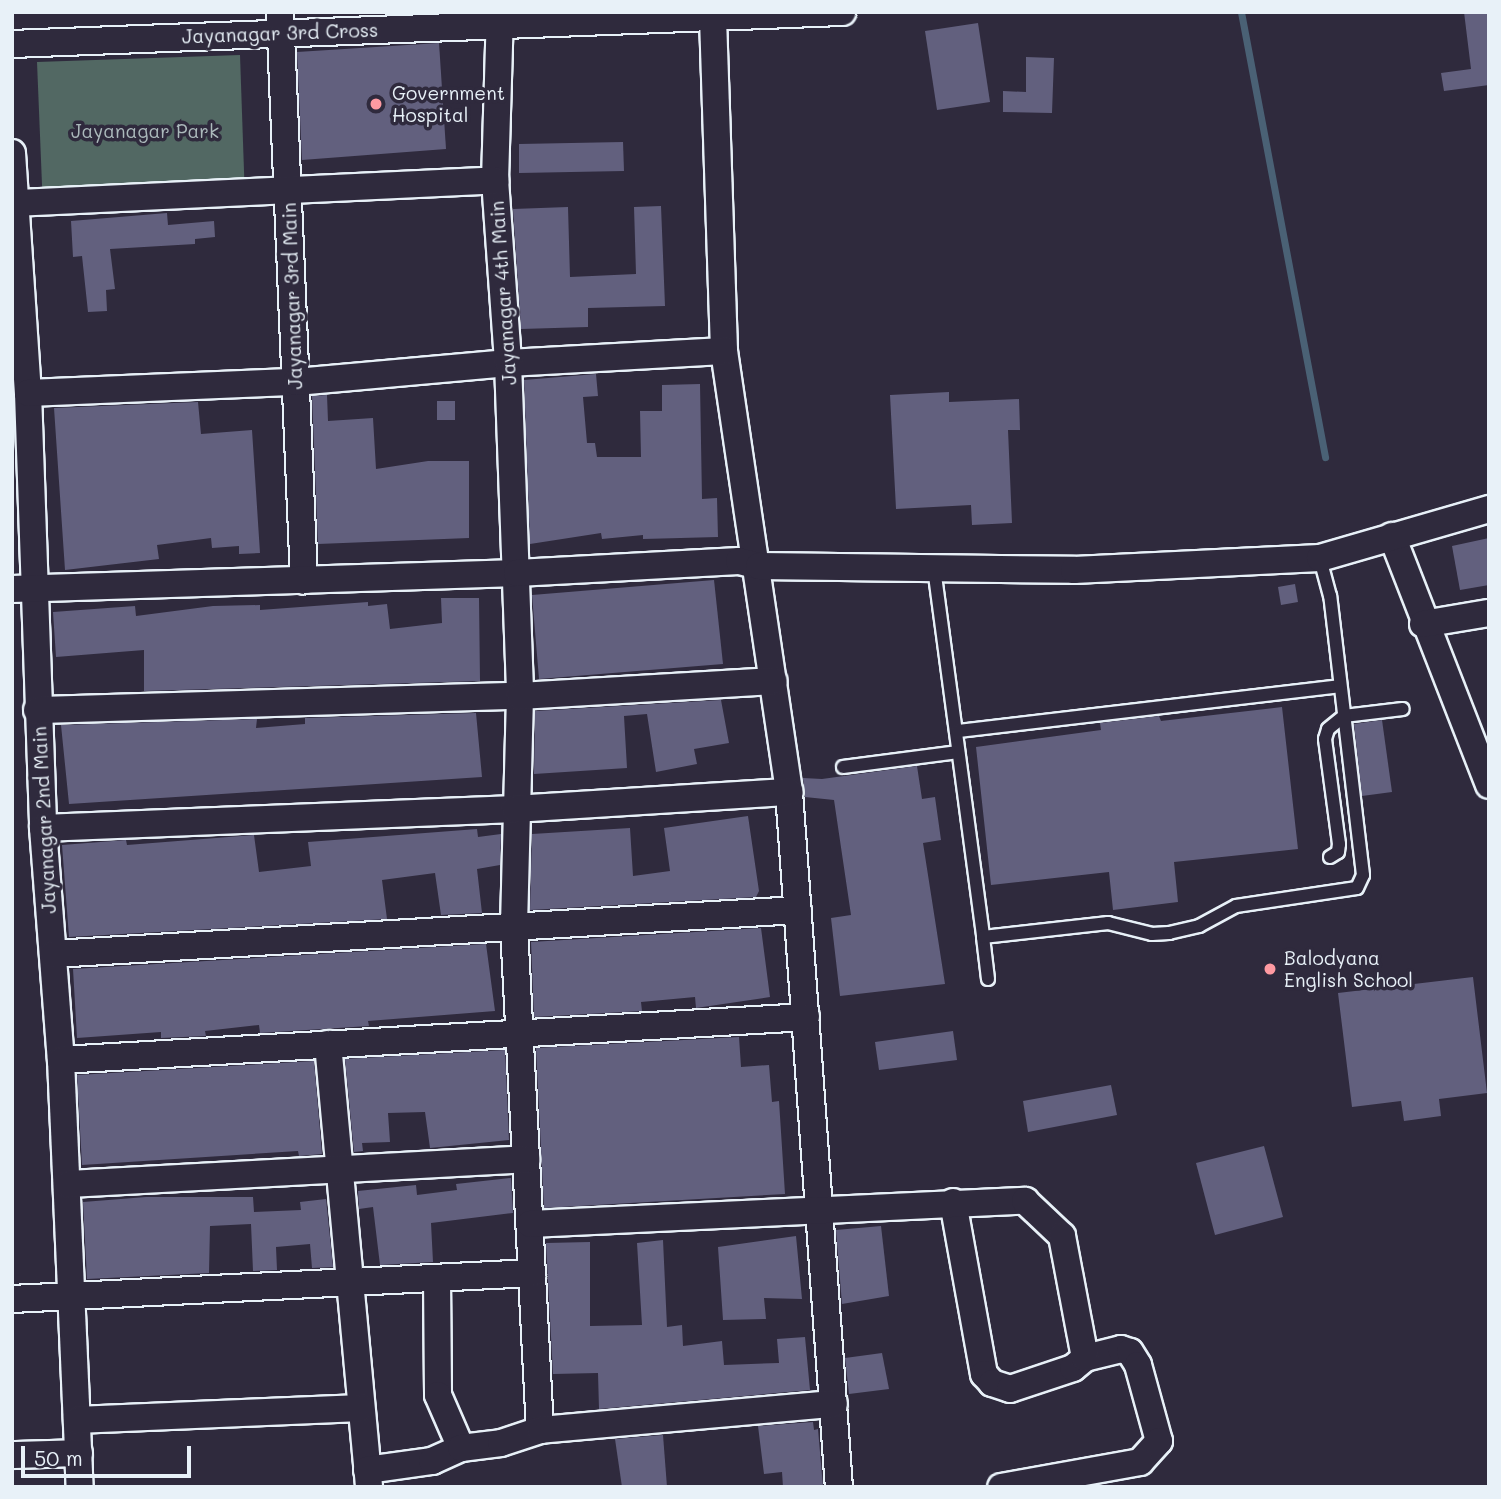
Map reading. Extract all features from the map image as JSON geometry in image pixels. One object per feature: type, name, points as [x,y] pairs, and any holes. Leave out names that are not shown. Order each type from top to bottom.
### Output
[{"type":"street","name":"Jayanagar 3rd Cross","points":[[12,44],[149,24],[281,24],[842,12]]},
{"type":"street","points":[[698,16],[724,351],[759,566],[789,792],[839,1487]]},
{"type":"street","name":"Jayanagar 4th Main","points":[[500,18],[495,180],[508,363],[520,695],[514,927],[540,1430]]},
{"type":"street","name":"Jayanagar 3rd Main","points":[[281,24],[304,580]]},
{"type":"street","name":"Jayanagar 2nd Main","points":[[12,153],[29,393],[25,589],[37,710],[43,828],[61,1059],[74,1296],[80,1487]]},
{"type":"street","points":[[16,203],[495,180]]},
{"type":"street","points":[[29,393],[296,382],[508,363],[724,351]]},
{"type":"street","points":[[25,589],[517,573],[739,561],[759,566],[1074,570],[1326,556],[1489,509]]},
{"type":"street","points":[[1387,538],[1489,785]]},
{"type":"street","points":[[1423,624],[1489,613]]},
{"type":"street","points":[[37,710],[520,695],[774,681]]},
{"type":"street","points":[[43,828],[515,809],[789,792]]},
{"type":"street","points":[[53,954],[798,910]]},
{"type":"street","points":[[61,1059],[806,1017]]},
{"type":"street","points":[[328,1044],[368,1478],[432,1461],[461,1448],[501,1443],[540,1430],[834,1404]]},
{"type":"street","points":[[68,1184],[526,1159]]},
{"type":"street","points":[[530,1224],[954,1202],[1025,1201],[1047,1217],[1062,1236],[1085,1358]]},
{"type":"street","points":[[954,1202],[984,1374],[992,1383],[1010,1389],[1073,1368],[1085,1358],[1121,1349],[1138,1364],[1159,1441],[1152,1453],[1140,1462],[1001,1487]]},
{"type":"street","points":[[12,1299],[532,1273]]},
{"type":"street","points":[[438,1278],[438,1395],[461,1448]]},
{"type":"street","points":[[78,1420],[360,1408]]},
{"type":"street","points":[[12,1455],[79,1452]]},
{"type":"lane","points":[[983,937],[1108,923],[1152,934],[1169,933],[1199,926],[1236,906],[1357,888],[1363,875],[1326,556]]},
{"type":"lane","points":[[934,568],[958,731],[958,752],[988,979]]},
{"type":"lane","points":[[958,731],[1339,686]]},
{"type":"lane","points":[[1330,857],[1338,852],[1339,844],[1325,739],[1328,729],[1344,716],[1403,709]]},
{"type":"lane","points":[[843,768],[958,752]]},
{"type":"green space","name":"Jayanagar Park","points":[[240,55],[245,200],[43,209],[37,62]]},
{"type":"building","points":[[1464,12],[1489,12],[1489,85],[1444,91],[1441,73],[1471,69]]},
{"type":"building","points":[[978,23],[990,102],[937,110],[925,31]]},
{"type":"building","points":[[439,43],[446,149],[302,160],[297,52]]},
{"type":"building","points":[[1026,57],[1054,58],[1052,113],[1003,112],[1003,91],[1026,92]]},
{"type":"building","points":[[623,142],[624,171],[519,173],[519,144]]},
{"type":"building","points":[[661,206],[665,306],[588,308],[588,327],[521,329],[513,209],[568,207],[570,277],[636,274],[634,207]]},
{"type":"building","points":[[167,213],[168,225],[214,221],[215,237],[195,239],[195,244],[110,249],[115,289],[106,290],[107,311],[88,312],[82,256],[73,257],[71,221]]},
{"type":"building","points":[[596,374],[598,396],[583,397],[587,443],[595,443],[597,457],[641,457],[640,411],[662,411],[662,385],[700,384],[702,499],[717,498],[718,537],[643,539],[643,535],[602,539],[601,533],[530,544],[524,380]]},
{"type":"building","points":[[949,392],[949,402],[1019,399],[1020,430],[1008,430],[1012,523],[972,525],[971,505],[896,509],[890,395]]},
{"type":"building","points":[[327,395],[328,421],[373,418],[376,469],[428,461],[469,461],[469,538],[318,544],[312,396]]},
{"type":"building","points":[[437,401],[455,401],[455,420],[437,420]]},
{"type":"building","points":[[198,402],[201,434],[252,430],[260,553],[239,554],[239,546],[212,548],[211,538],[157,545],[159,559],[65,570],[54,408]]},
{"type":"building","points":[[1489,538],[1489,585],[1460,590],[1452,546]]},
{"type":"building","points":[[714,580],[723,664],[539,679],[532,595]]},
{"type":"building","points":[[1295,584],[1298,602],[1281,605],[1278,587]]},
{"type":"building","points":[[441,598],[479,598],[480,681],[144,691],[144,650],[56,657],[53,612],[135,606],[136,616],[213,606],[260,605],[260,610],[368,602],[368,606],[387,604],[390,629],[442,623]]},
{"type":"building","points":[[721,700],[729,743],[694,749],[697,764],[656,772],[647,714],[624,716],[627,768],[534,774],[535,711]]},
{"type":"building","points":[[1282,707],[1298,849],[1174,862],[1178,902],[1113,910],[1109,872],[991,885],[976,747],[1101,730],[1100,723],[1159,716],[1161,721]]},
{"type":"building","points":[[476,713],[482,777],[69,804],[61,725],[257,719],[256,728],[305,724],[305,718]]},
{"type":"building","points":[[1382,720],[1392,792],[1362,796],[1354,724]]},
{"type":"building","points":[[917,766],[922,799],[935,797],[941,840],[923,843],[945,984],[840,996],[831,918],[851,915],[834,800],[805,797],[803,778],[822,779]]},
{"type":"building","points":[[748,816],[759,891],[756,897],[530,910],[532,834],[630,828],[633,876],[670,871],[664,828]]},
{"type":"building","points":[[477,829],[478,837],[501,834],[500,865],[477,869],[482,913],[441,915],[435,873],[382,880],[387,919],[69,937],[62,845],[126,840],[127,845],[254,835],[259,872],[311,866],[308,842]]},
{"type":"building","points":[[761,928],[770,997],[696,1008],[695,997],[641,1002],[642,1011],[534,1017],[531,942]]},
{"type":"building","points":[[486,944],[495,1011],[368,1021],[369,1026],[260,1033],[259,1025],[205,1031],[206,1036],[161,1038],[161,1032],[77,1038],[73,969]]},
{"type":"building","points":[[1473,977],[1487,1093],[1439,1099],[1441,1116],[1404,1121],[1401,1101],[1352,1107],[1338,993]]},
{"type":"building","points":[[953,1031],[957,1060],[879,1070],[875,1042]]},
{"type":"building","points":[[739,1037],[741,1067],[769,1065],[772,1102],[779,1101],[785,1194],[544,1208],[536,1048]]},
{"type":"building","points":[[505,1050],[509,1140],[430,1148],[425,1112],[388,1113],[390,1142],[362,1143],[363,1151],[354,1152],[345,1059]]},
{"type":"building","points":[[314,1061],[322,1154],[299,1156],[298,1151],[82,1165],[77,1075]]},
{"type":"building","points":[[1111,1085],[1117,1115],[1028,1132],[1023,1101]]},
{"type":"building","points":[[1264,1146],[1283,1217],[1215,1235],[1196,1163]]},
{"type":"building","points":[[511,1178],[513,1213],[431,1223],[433,1262],[380,1265],[373,1207],[359,1209],[358,1191],[416,1185],[417,1195],[457,1190],[456,1184]]},
{"type":"building","points":[[146,1197],[253,1197],[254,1212],[301,1210],[300,1202],[326,1199],[333,1267],[312,1268],[310,1244],[276,1247],[277,1270],[253,1271],[251,1224],[210,1226],[209,1273],[87,1279],[83,1202]]},
{"type":"building","points":[[881,1226],[889,1296],[842,1304],[836,1230]]},
{"type":"building","points":[[796,1236],[802,1299],[764,1298],[766,1319],[723,1320],[718,1247]]},
{"type":"building","points":[[663,1240],[667,1327],[682,1325],[683,1346],[722,1341],[724,1365],[779,1363],[777,1339],[805,1337],[810,1390],[599,1409],[598,1373],[553,1374],[546,1243],[590,1242],[590,1326],[642,1325],[637,1243]]},
{"type":"building","points":[[882,1353],[889,1389],[849,1394],[845,1358]]},
{"type":"building","points":[[813,1422],[814,1430],[818,1429],[823,1487],[783,1487],[782,1472],[764,1474],[758,1426]]},
{"type":"building","points":[[663,1435],[667,1487],[622,1487],[615,1439]]},
{"type":"waterway","points":[[1241,12],[1325,457]]},
{"type":"place","name":"Government Hospital","points":[[376,104]]},
{"type":"place","name":"Balodyana English School","points":[[1270,969]]}]
